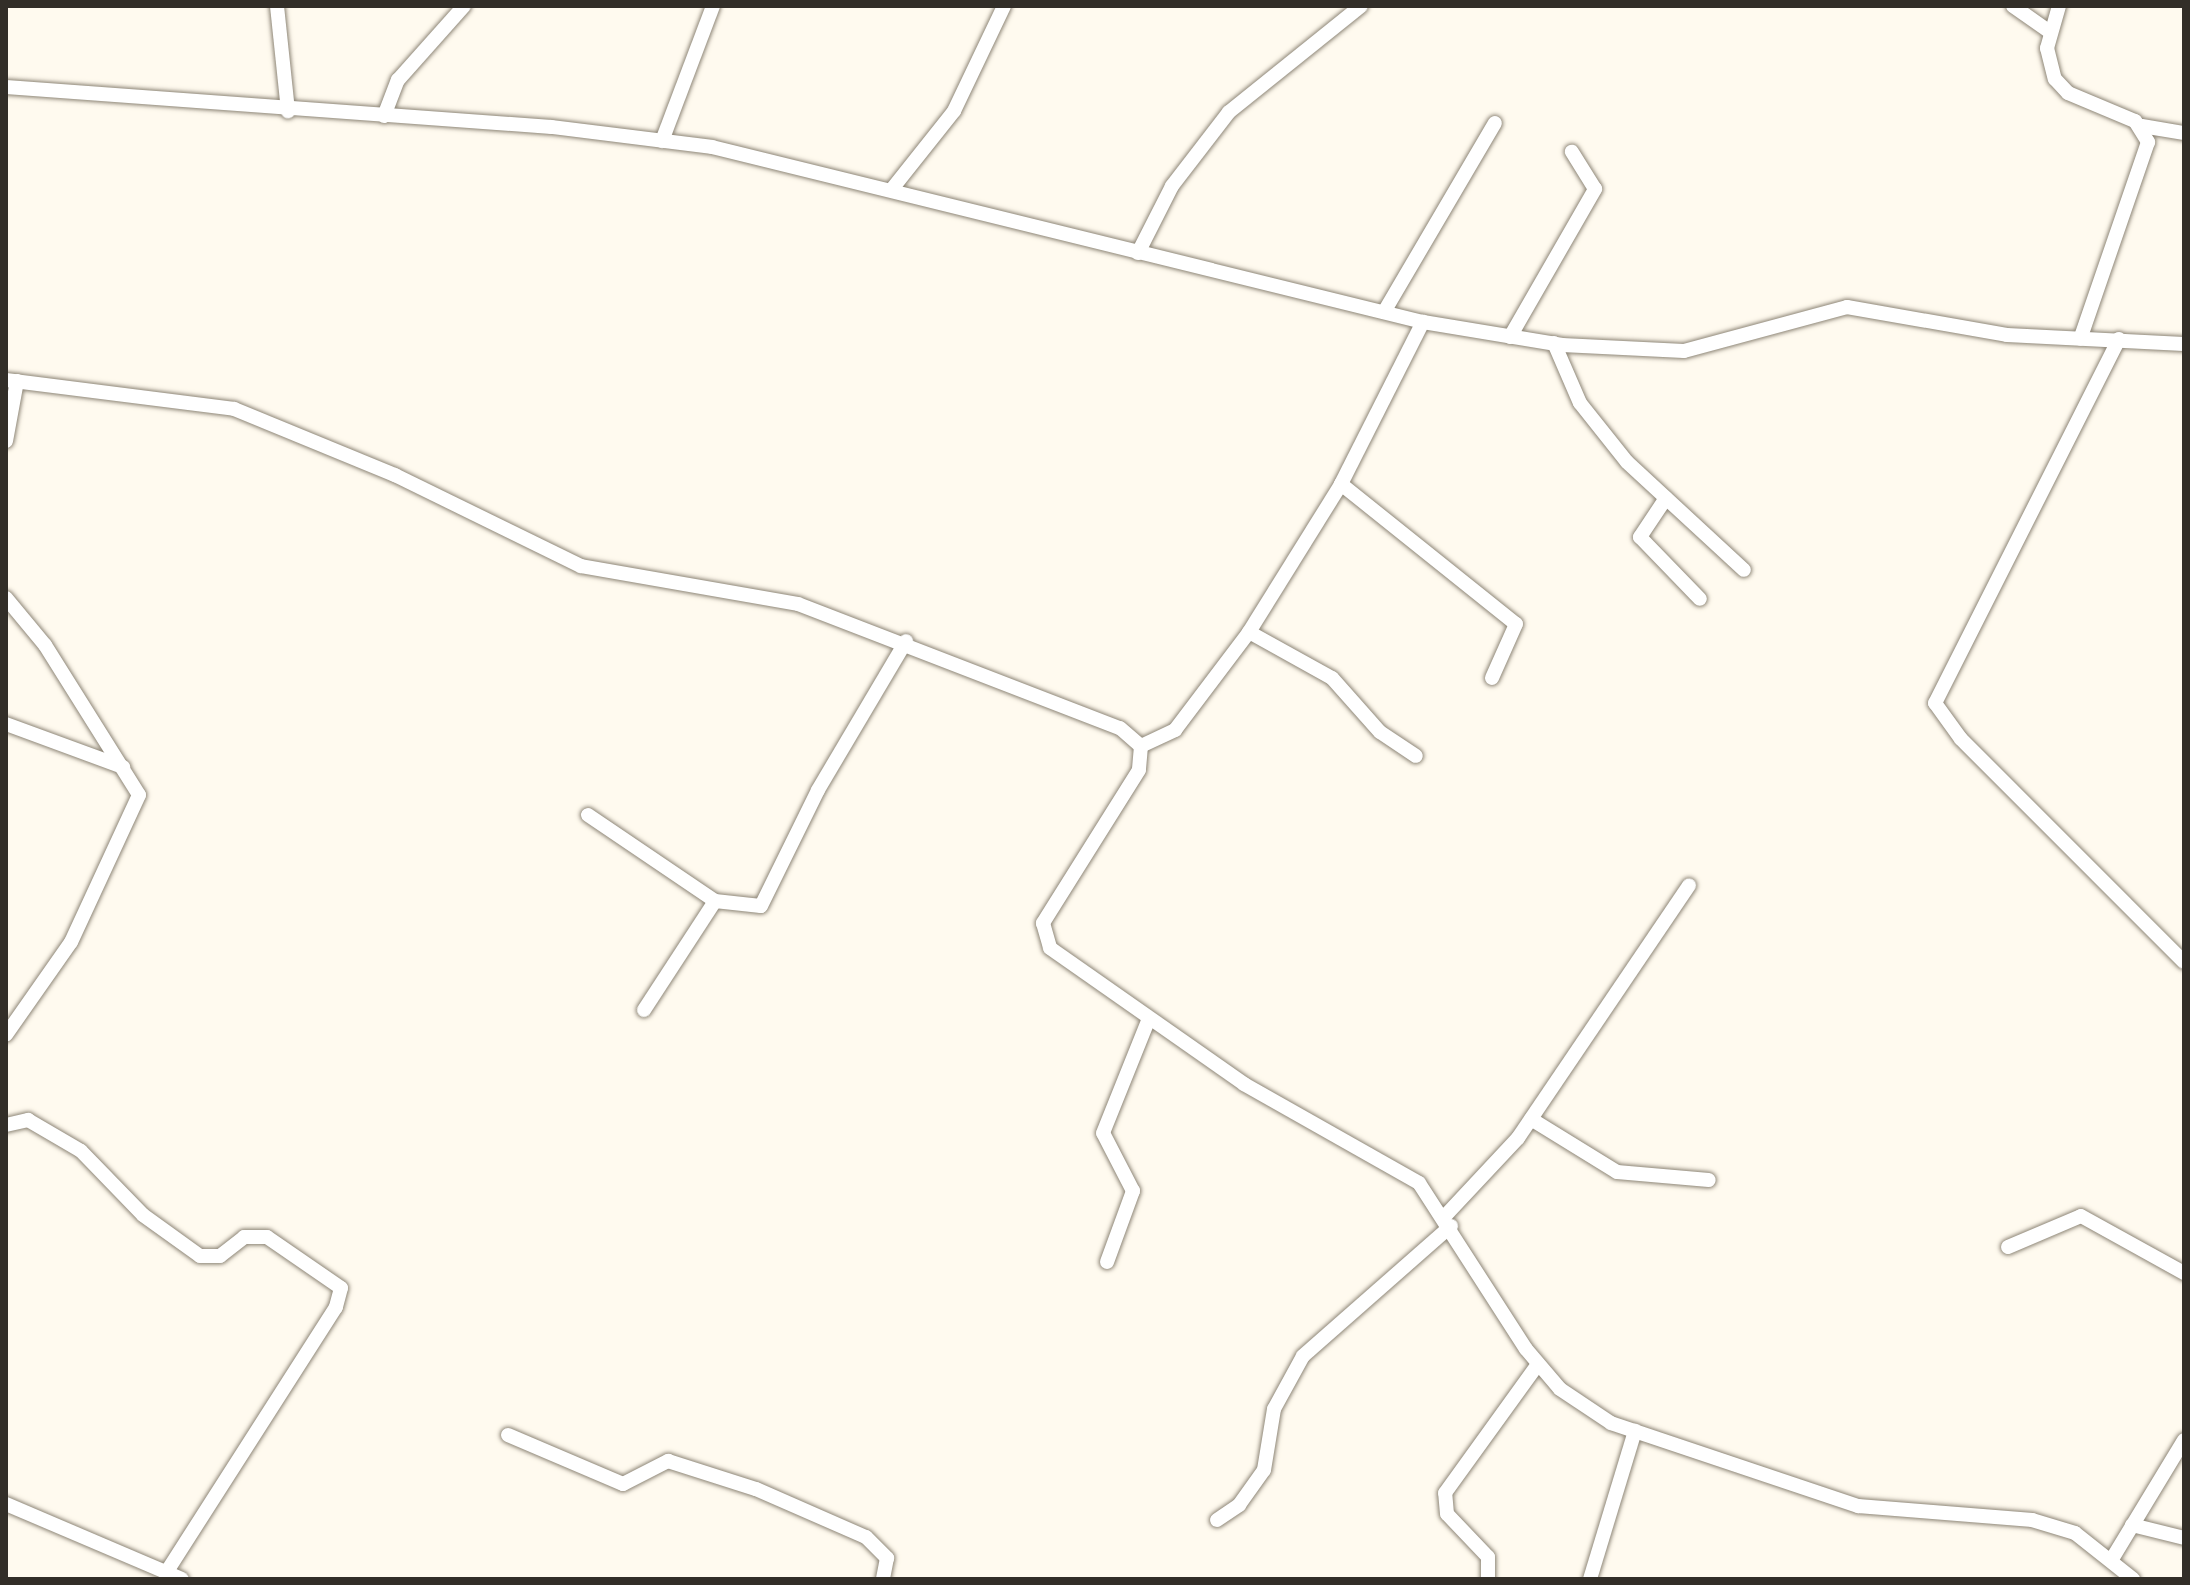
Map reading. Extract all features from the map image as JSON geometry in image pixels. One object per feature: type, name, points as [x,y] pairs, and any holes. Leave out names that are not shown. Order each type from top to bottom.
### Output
[{"type":"street","points":[[277,6],[288,111]]},
{"type":"street","points":[[384,116],[398,80],[464,6]]},
{"type":"street","points":[[662,141],[713,6]]},
{"type":"street","points":[[892,189],[954,111],[1004,6]]},
{"type":"street","points":[[1138,253],[1172,186],[1229,112],[1361,6]]},
{"type":"street","points":[[2013,6],[2050,32]]},
{"type":"street","points":[[2059,6],[2050,32],[2049,64],[2061,86],[2142,126],[2184,133]]},
{"type":"street","points":[[6,87],[662,141],[759,155],[1138,253],[1423,322],[1554,343],[1684,351],[1847,307],[2007,335],[2184,344]]},
{"type":"street","points":[[1384,312],[1495,123]]},
{"type":"street","points":[[2080,339],[2147,148],[2142,126]]},
{"type":"street","points":[[1510,337],[1595,189],[1572,152]]},
{"type":"street","points":[[1141,746],[1175,730],[1249,632],[1341,484],[1423,322]]},
{"type":"street","points":[[2119,339],[1935,703],[1961,739],[2184,962]]},
{"type":"street","points":[[1554,343],[1587,413],[1666,498],[1744,570]]},
{"type":"street","points":[[6,441],[12,381],[234,409],[382,469],[581,566],[798,604],[906,641],[1075,706],[1141,746]]},
{"type":"street","points":[[1341,484],[1516,624],[1492,678]]},
{"type":"street","points":[[1666,498],[1640,537],[1700,599]]},
{"type":"street","points":[[6,598],[45,645],[139,795],[136,807],[54,972],[6,1035]]},
{"type":"street","points":[[1249,632],[1332,678],[1380,732],[1416,756]]},
{"type":"street","points":[[588,815],[715,901],[750,909],[771,898],[793,836],[906,641]]},
{"type":"street","points":[[6,724],[123,767]]},
{"type":"street","points":[[1141,746],[1139,770],[1043,923],[1058,955],[1148,1021],[1407,1175],[1448,1221],[1538,1364],[1589,1409],[1635,1431],[1858,1506],[2032,1520],[2075,1533],[2112,1559],[2133,1579]]},
{"type":"street","points":[[1217,1520],[1239,1505],[1264,1470],[1274,1409],[1303,1356],[1448,1221],[1531,1119],[1689,885]]},
{"type":"street","points":[[644,1010],[715,901]]},
{"type":"street","points":[[1107,1262],[1133,1191],[1103,1133],[1148,1021]]},
{"type":"street","points":[[1531,1119],[1617,1172],[1709,1180]]},
{"type":"street","points":[[6,1125],[28,1120],[81,1151],[143,1215],[200,1256],[220,1256],[244,1237],[267,1237],[341,1288],[336,1307],[166,1573]]},
{"type":"street","points":[[2008,1247],[2081,1216],[2184,1273]]},
{"type":"street","points":[[1488,1579],[1488,1557],[1447,1514],[1445,1493],[1538,1364]]},
{"type":"street","points":[[1590,1579],[1635,1431]]},
{"type":"street","points":[[508,1435],[623,1484],[668,1461],[756,1489],[866,1537],[887,1558],[883,1579]]},
{"type":"street","points":[[2112,1559],[2184,1440]]},
{"type":"street","points":[[6,1504],[182,1579]]},
{"type":"street","points":[[2132,1525],[2184,1538]]}]
